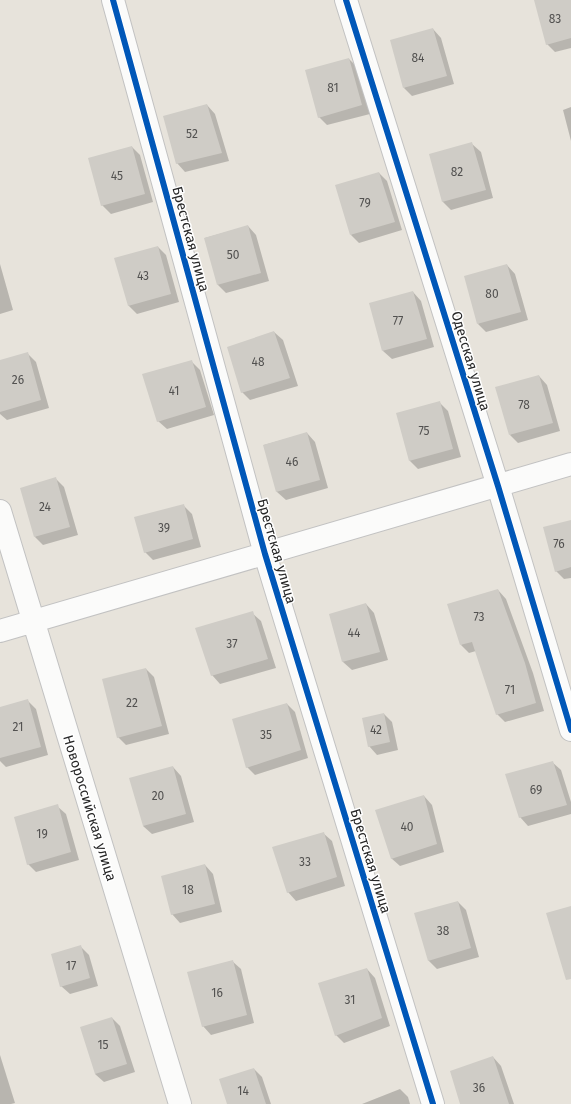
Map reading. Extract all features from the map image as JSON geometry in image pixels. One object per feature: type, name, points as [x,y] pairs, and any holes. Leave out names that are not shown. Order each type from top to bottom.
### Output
[{"type":"street","name":"Брестская улица","points":[[113,0],[265,554],[433,1104]]},
{"type":"street","name":"Одесская улица","points":[[346,0],[498,486],[571,730]]},
{"type":"street","points":[[0,631],[571,464]]},
{"type":"street","name":"Новороссийская улица","points":[[0,511],[180,1104]]},
{"type":"building","points":[[534,0],[571,0],[571,38],[546,45]]},
{"type":"building","points":[[433,28],[447,76],[403,88],[390,40]]},
{"type":"building","points":[[349,58],[362,105],[318,118],[305,70]]},
{"type":"building","points":[[207,104],[222,153],[176,164],[163,116]]},
{"type":"building","points":[[472,142],[486,190],[442,202],[429,154]]},
{"type":"building","points":[[132,146],[145,194],[101,206],[88,158]]},
{"type":"building","points":[[379,172],[395,222],[350,235],[335,185]]},
{"type":"building","points":[[248,225],[261,273],[217,285],[204,238]]},
{"type":"building","points":[[158,246],[171,294],[128,306],[114,258]]},
{"type":"building","points":[[507,264],[521,312],[477,324],[464,276]]},
{"type":"building","points":[[413,291],[427,339],[382,351],[369,303]]},
{"type":"building","points":[[274,331],[290,378],[241,393],[227,347]]},
{"type":"building","points":[[28,352],[41,400],[0,412],[0,360]]},
{"type":"building","points":[[192,360],[206,407],[157,422],[142,374]]},
{"type":"building","points":[[539,375],[553,423],[509,435],[495,387]]},
{"type":"building","points":[[440,401],[453,449],[409,461],[396,413]]},
{"type":"building","points":[[307,432],[320,480],[276,492],[263,445]]},
{"type":"building","points":[[56,477],[70,527],[34,537],[20,488]]},
{"type":"building","points":[[184,504],[193,539],[144,553],[134,517]]},
{"type":"building","points":[[571,520],[571,567],[555,572],[543,527]]},
{"type":"building","points":[[498,589],[525,663],[536,703],[496,715],[472,642],[460,645],[447,604]]},
{"type":"building","points":[[366,603],[380,652],[342,662],[329,614]]},
{"type":"building","points":[[253,611],[268,659],[211,676],[195,628]]},
{"type":"building","points":[[146,668],[162,726],[117,738],[102,679]]},
{"type":"building","points":[[28,699],[41,747],[0,758],[0,707]]},
{"type":"building","points":[[287,703],[301,750],[246,768],[232,719]]},
{"type":"building","points":[[384,713],[390,742],[368,747],[362,718]]},
{"type":"building","points":[[553,761],[567,805],[519,818],[505,774]]},
{"type":"building","points":[[173,766],[186,814],[143,826],[129,778]]},
{"type":"building","points":[[424,795],[437,844],[391,859],[375,810]]},
{"type":"building","points":[[58,804],[71,852],[27,865],[14,817]]},
{"type":"building","points":[[324,832],[337,877],[287,893],[272,847]]},
{"type":"building","points":[[205,864],[215,904],[171,915],[161,876]]},
{"type":"building","points":[[458,901],[471,948],[428,961],[414,913]]},
{"type":"building","points":[[571,906],[571,979],[566,980],[546,913]]},
{"type":"building","points":[[81,945],[90,978],[60,987],[51,954]]},
{"type":"building","points":[[233,960],[247,1015],[202,1027],[187,972]]},
{"type":"building","points":[[367,968],[382,1018],[335,1036],[318,983]]},
{"type":"building","points":[[112,1017],[127,1064],[95,1074],[80,1027]]},
{"type":"building","points":[[493,1056],[509,1104],[460,1104],[450,1071]]},
{"type":"building","points":[[254,1068],[266,1104],[227,1104],[219,1079]]},
{"type":"cycle path","points":[[113,0],[265,554],[433,1104]]},
{"type":"cycle path","points":[[346,0],[498,486],[571,730]]}]
